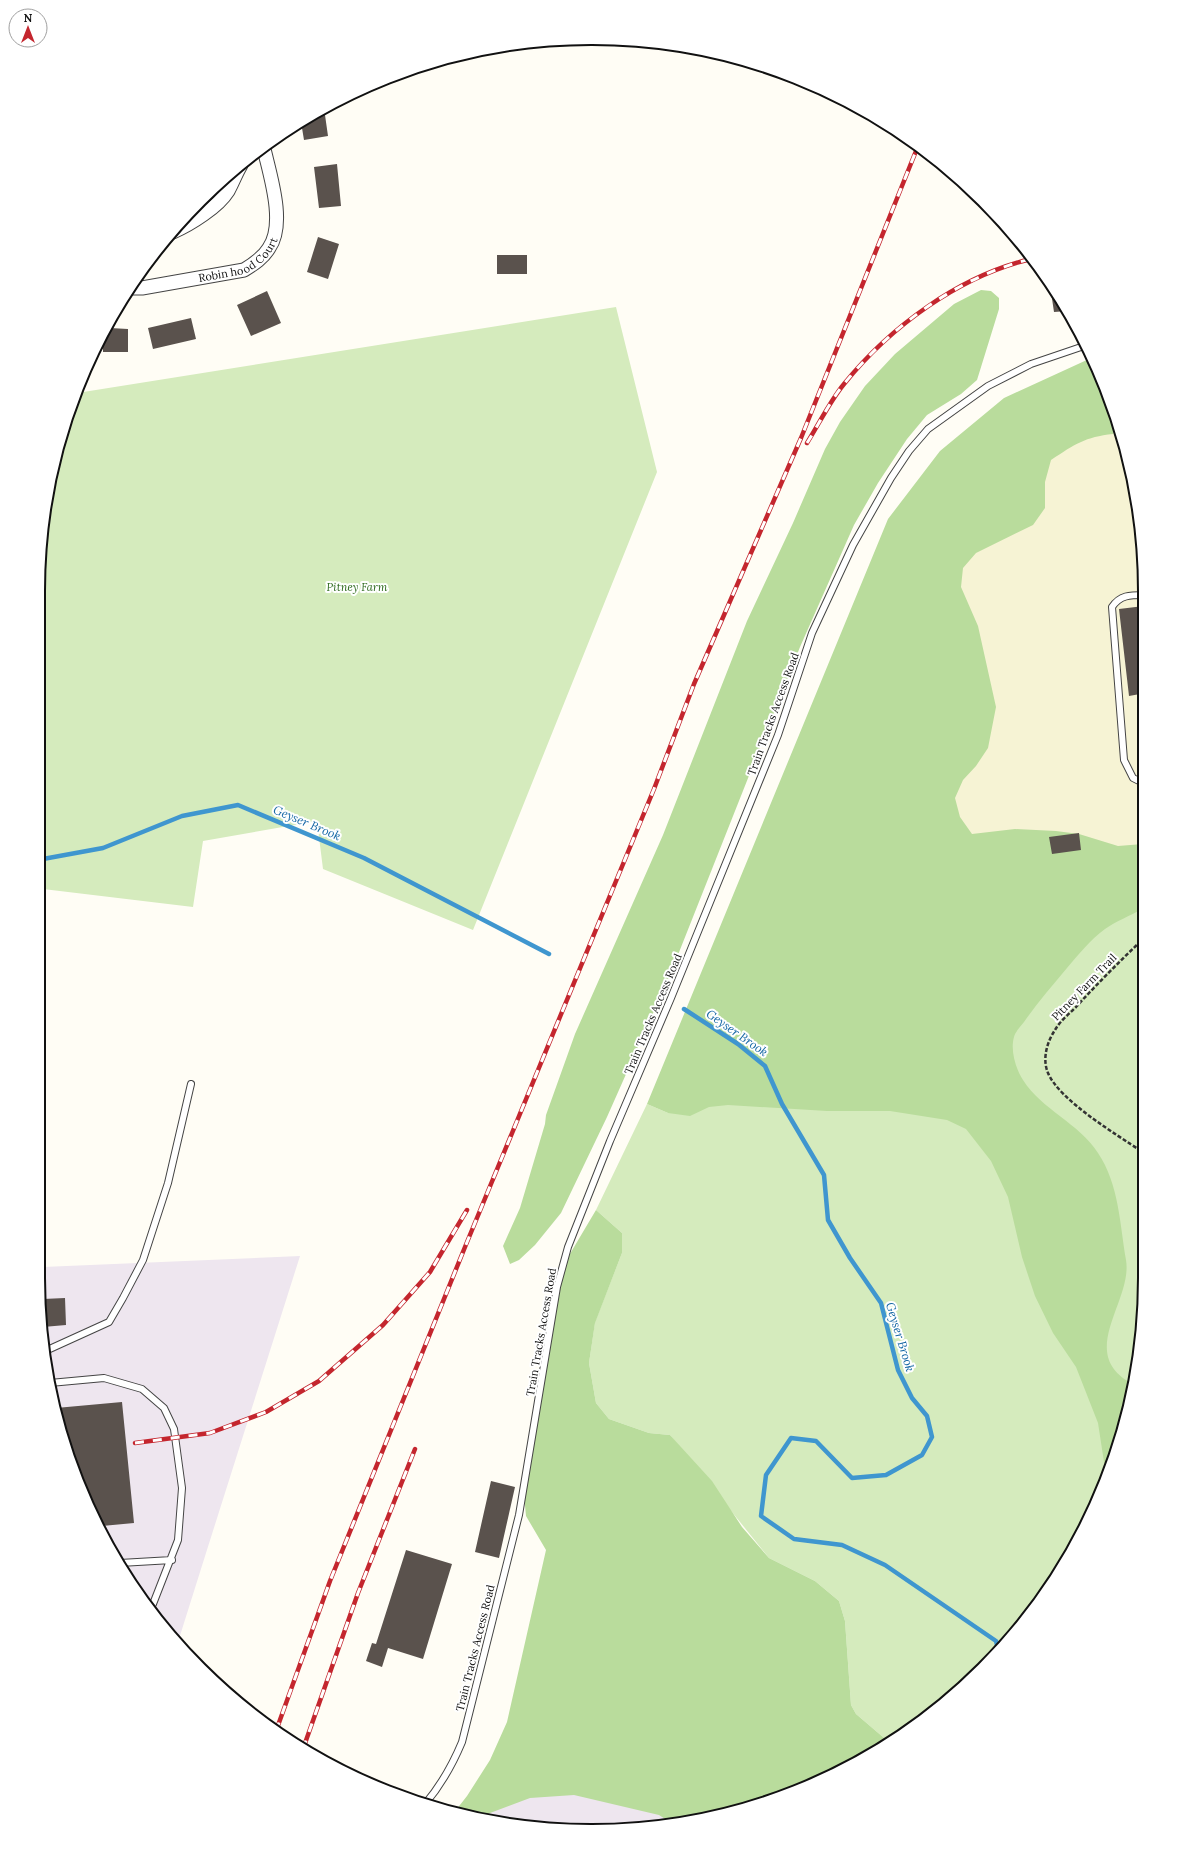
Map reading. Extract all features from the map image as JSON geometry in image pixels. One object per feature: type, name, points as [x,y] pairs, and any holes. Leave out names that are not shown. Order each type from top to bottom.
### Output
[{"type":"street","name":"Robin hood Court","points":[[137,288],[244,270],[257,263],[270,248],[276,229],[275,200],[265,154]]},
{"type":"street","points":[[186,226],[208,211],[228,192],[235,178]]},
{"type":"lane","name":"Train Tracks Access Road","points":[[429,1799],[452,1767],[462,1742],[519,1515],[557,1287],[568,1247],[610,1141],[671,998],[775,743],[812,633],[853,545],[891,478],[909,451],[928,429],[988,386],[1030,364],[1080,347]]},
{"type":"lane","points":[[1138,595],[1128,595],[1116,600],[1112,607],[1124,760],[1133,778],[1138,780]]},
{"type":"lane","points":[[50,1349],[109,1322],[123,1298],[143,1260],[168,1183],[191,1084]]},
{"type":"lane","points":[[56,1382],[104,1378],[142,1389],[164,1408],[174,1429],[182,1488],[178,1540],[172,1560],[153,1603]]},
{"type":"lane","points":[[125,1563],[172,1560]]},
{"type":"path","name":"Pitney Farm Trail","points":[[1138,944],[1100,981],[1055,1029],[1047,1049],[1045,1061],[1049,1074],[1064,1095],[1104,1126],[1138,1149]]},
{"type":"shaded area","points":[[1097,385],[1109,416],[1119,450],[1133,520],[1137,556],[1138,888],[751,926],[916,537]]},
{"type":"shaded area","points":[[300,1256],[180,1636],[137,1581],[118,1551],[101,1519],[74,1453],[64,1419],[50,1349],[46,1313],[45,1267]]},
{"type":"shaded area","points":[[515,1755],[720,1808],[663,1819],[627,1823],[592,1824],[556,1823],[520,1819],[476,1811]]},
{"type":"green space","points":[[981,290],[991,291],[999,298],[999,309],[977,380],[961,394],[927,415],[907,439],[878,483],[854,525],[800,647],[670,975],[607,1117],[561,1213],[535,1245],[519,1260],[510,1264],[503,1246],[520,1208],[545,1124],[546,1115],[575,1034],[663,835],[747,621],[793,523],[825,449],[840,422],[865,386],[895,354],[954,304]]},
{"type":"green space","name":"Pitney Farm","points":[[616,307],[657,472],[473,930],[323,869],[317,821],[203,841],[193,907],[45,889],[46,556],[56,485],[64,450],[83,392]]},
{"type":"green space","points":[[1086,360],[1109,416],[1114,432],[1113,434],[1103,435],[1080,442],[1051,460],[1045,482],[1045,508],[1033,525],[976,553],[963,568],[961,587],[978,626],[996,707],[988,748],[976,766],[963,780],[955,798],[960,817],[972,834],[1015,829],[1056,831],[1079,834],[1118,846],[1138,844],[1138,911],[1109,926],[1080,952],[1034,1008],[1016,1033],[1013,1042],[1014,1060],[1023,1080],[1040,1100],[1090,1142],[1105,1165],[1115,1191],[1126,1260],[1126,1276],[1110,1326],[1107,1342],[1108,1357],[1115,1371],[1128,1380],[1119,1419],[1105,1464],[1098,1423],[1076,1367],[1053,1333],[1035,1296],[1022,1257],[1008,1197],[991,1161],[966,1129],[947,1120],[890,1111],[827,1111],[728,1105],[709,1107],[690,1116],[668,1113],[647,1104],[888,519],[940,451],[1004,398]]},
{"type":"green space","points":[[1138,890],[1137,1313],[1127,1384],[1109,1453],[1082,1519],[1065,1551],[1025,1610],[978,1664],[952,1688],[924,1711],[885,1739],[856,1714],[851,1705],[845,1621],[839,1601],[815,1581],[769,1558],[670,1435],[649,1433],[609,1419],[596,1403],[589,1363],[595,1322],[622,1253],[622,1233],[596,1210],[647,1104],[668,1113]]},
{"type":"green space","points":[[596,1210],[622,1233],[622,1253],[595,1323],[589,1363],[596,1403],[609,1419],[649,1433],[670,1435],[712,1481],[742,1527],[769,1558],[815,1581],[839,1601],[845,1621],[851,1705],[856,1714],[885,1739],[833,1768],[767,1795],[733,1805],[665,1819],[659,1815],[574,1795],[530,1798],[489,1814],[458,1807],[490,1760],[507,1722],[546,1550],[526,1516],[524,1495],[549,1309],[561,1269]]},
{"type":"building","points":[[325,114],[328,136],[304,140],[302,128]]},
{"type":"building","points":[[337,164],[341,206],[319,208],[314,167]]},
{"type":"building","points":[[318,237],[339,244],[328,279],[307,272]]},
{"type":"building","points":[[497,255],[527,255],[527,274],[497,274]]},
{"type":"building","points":[[267,291],[281,323],[251,336],[237,305]]},
{"type":"building","points":[[1052,297],[1061,312],[1054,312]]},
{"type":"building","points":[[191,318],[196,339],[153,349],[148,328]]},
{"type":"building","points":[[113,328],[128,329],[128,352],[103,352],[103,346]]},
{"type":"building","points":[[1138,607],[1138,694],[1129,696],[1119,609]]},
{"type":"building","points":[[1079,833],[1081,850],[1052,854],[1049,837]]},
{"type":"building","points":[[65,1298],[66,1325],[48,1327],[46,1299]]},
{"type":"building","points":[[122,1402],[134,1523],[105,1526],[74,1453],[61,1408]]},
{"type":"building","points":[[491,1481],[515,1487],[499,1558],[475,1552]]},
{"type":"building","points":[[406,1550],[452,1564],[423,1659],[388,1648],[382,1667],[366,1661],[372,1643],[376,1644]]},
{"type":"waterway","name":"Geyser Brook","points":[[45,859],[103,848],[182,816],[238,805],[364,858],[549,954]]},
{"type":"waterway","name":"Geyser Brook","points":[[684,1009],[738,1044],[765,1066],[782,1104],[824,1175],[828,1220],[850,1258],[881,1303],[898,1370],[912,1398],[927,1416],[932,1437],[922,1455],[886,1475],[852,1478],[816,1441],[791,1438],[766,1475],[761,1516],[794,1539],[842,1545],[885,1565],[996,1641],[997,1644]]},
{"type":"railway","points":[[278,1725],[330,1581],[465,1247],[654,789],[694,684],[801,438],[916,152]]},
{"type":"railway","points":[[807,443],[829,405],[844,384],[862,363],[904,324],[928,306],[952,291],[1004,267],[1026,260]]},
{"type":"railway","points":[[135,1443],[210,1433],[266,1412],[319,1381],[383,1325],[430,1272],[467,1210]]},
{"type":"railway","points":[[305,1743],[358,1593],[415,1449]]}]
